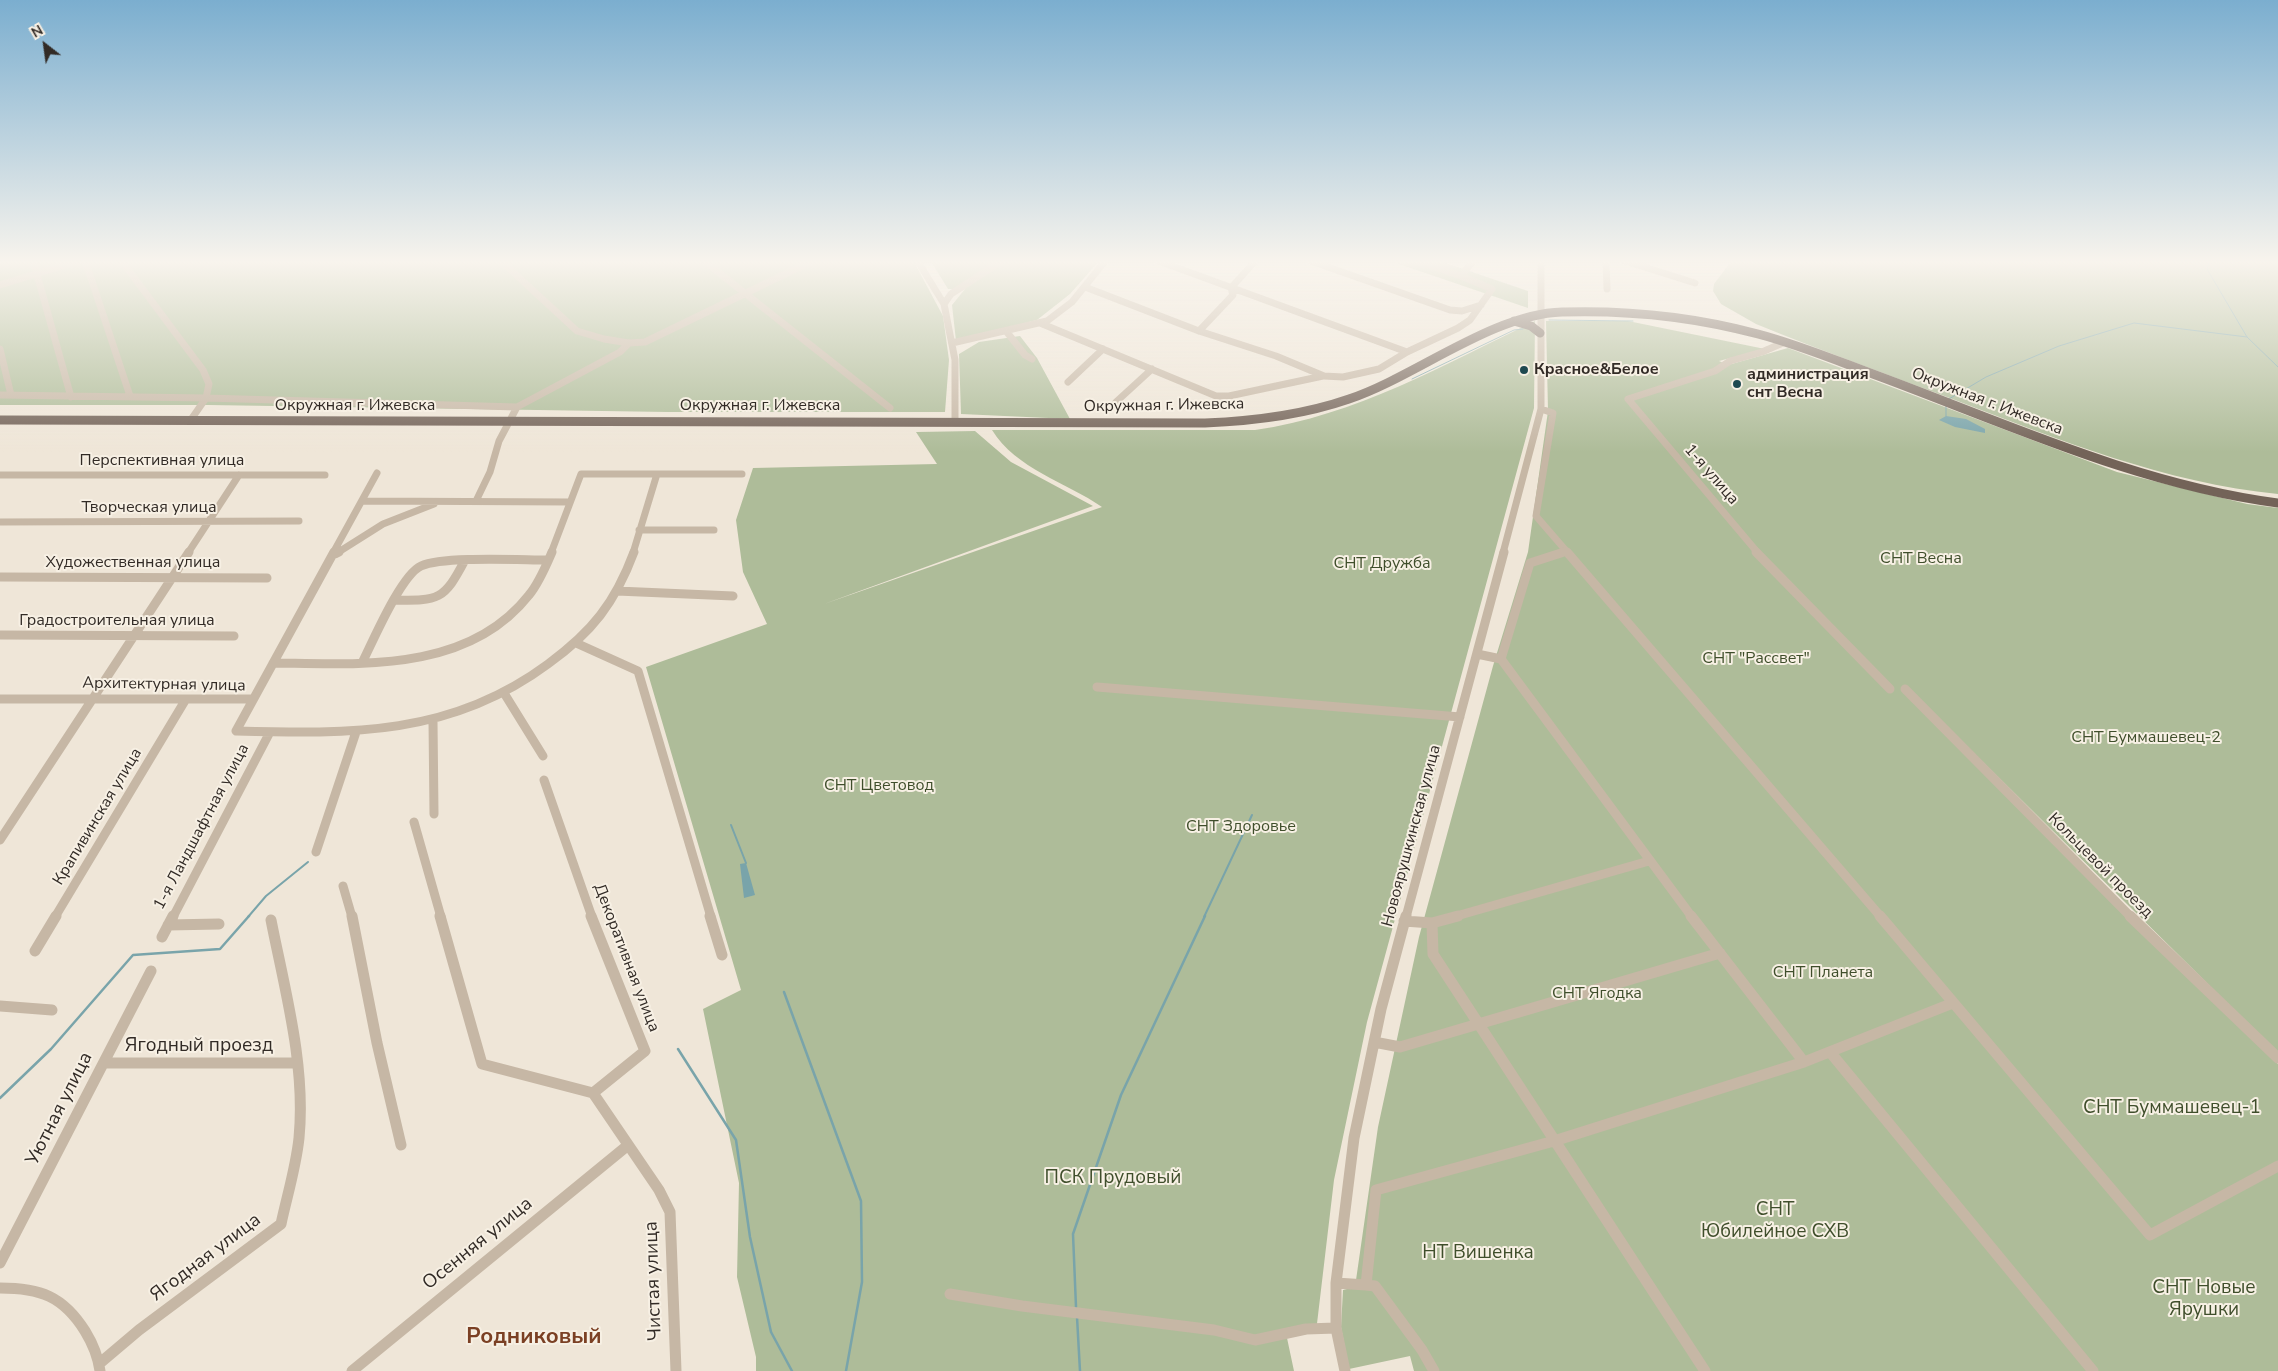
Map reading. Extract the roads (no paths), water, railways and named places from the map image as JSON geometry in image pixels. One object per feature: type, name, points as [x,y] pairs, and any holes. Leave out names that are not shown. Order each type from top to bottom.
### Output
[{"type":"main road","name":"Окружная г. Ижевска","points":[[0,420],[954,421],[1205,424],[1294,414],[1351,399],[1508,324]]},
{"type":"main road","points":[[1524,324],[1531,326],[1540,333]]},
{"type":"main road","name":"Окружная г. Ижевска","points":[[1715,324],[1760,334],[1785,342],[2115,465],[2240,498],[2278,503]]},
{"type":"street","points":[[51,324],[71,397]]},
{"type":"street","points":[[106,324],[130,396]]},
{"type":"street","points":[[169,324],[210,381],[210,390],[206,398],[190,420]]},
{"type":"street","points":[[569,324],[577,331],[629,343],[645,342],[683,324]]},
{"type":"street","points":[[783,324],[890,408]]},
{"type":"street","points":[[948,324],[955,360],[954,421]]},
{"type":"street","points":[[952,343],[1036,324]]},
{"type":"street","points":[[1042,324],[1210,394],[1223,396],[1324,376],[1350,376],[1369,372],[1391,363],[1407,352],[1444,336],[1463,324]]},
{"type":"street","points":[[1183,324],[1276,356],[1324,376]]},
{"type":"street","points":[[1199,330],[1205,324]]},
{"type":"street","points":[[1330,324],[1407,352]]},
{"type":"street","name":"Новоярушкинская улица","points":[[1346,1371],[1336,1328],[1336,1283],[1354,1138],[1374,1042],[1404,921],[1478,654],[1541,409],[1540,324]]},
{"type":"street","points":[[1006,331],[1026,356],[1032,359]]},
{"type":"street","name":"1-я улица","points":[[1785,342],[1762,352],[1730,361],[1715,371],[1628,399],[1755,550],[1890,689]]},
{"type":"street","points":[[0,395],[130,396],[517,407],[620,352],[629,343]]},
{"type":"street","points":[[0,349],[11,395]]},
{"type":"street","points":[[1068,382],[1103,349]]},
{"type":"street","points":[[1116,402],[1152,369]]},
{"type":"street","points":[[476,501],[509,421],[517,407]]},
{"type":"street","points":[[1541,409],[1553,413],[1536,516],[1833,859],[1952,1004],[2150,1235],[2278,1166]]},
{"type":"street","points":[[253,699],[378,473]]},
{"type":"street","points":[[273,663],[406,662],[450,650],[470,642],[514,612],[532,590],[547,560],[581,474],[742,474]]},
{"type":"street","name":"Архитектурная улица","points":[[0,699],[253,699],[236,731],[270,732],[356,732],[395,729],[433,721],[473,708],[504,693],[545,668],[576,643],[600,617],[617,591],[657,474]]},
{"type":"street","name":"Перспективная улица","points":[[0,475],[325,475]]},
{"type":"street","points":[[0,840],[95,698],[239,475]]},
{"type":"street","points":[[362,501],[570,502]]},
{"type":"street","points":[[332,556],[383,524],[441,501]]},
{"type":"street","name":"Творческая улица","points":[[0,522],[299,521]]},
{"type":"street","points":[[639,530],[714,530]]},
{"type":"street","points":[[1502,660],[1530,563],[1566,551]]},
{"type":"street","points":[[394,600],[431,600],[444,595],[450,588],[465,560]]},
{"type":"street","points":[[362,663],[406,579],[420,566],[440,561],[547,560]]},
{"type":"street","name":"Художественная улица","points":[[0,577],[267,578]]},
{"type":"street","points":[[617,591],[733,596]]},
{"type":"street","name":"Градостроительная улица","points":[[0,635],[234,636]]},
{"type":"street","points":[[576,643],[638,671],[722,954]]},
{"type":"street","points":[[1478,654],[1502,660],[1650,862],[1804,1062]]},
{"type":"street","points":[[1097,687],[1460,717]]},
{"type":"street","name":"Кольцевой проезд","points":[[1905,689],[2110,897],[2278,1058]]},
{"type":"street","points":[[504,693],[543,756]]},
{"type":"street","name":"Крапивинская улица","points":[[35,951],[186,699]]},
{"type":"street","points":[[433,721],[434,814]]},
{"type":"street","name":"1-я Ландшафтная улица","points":[[162,937],[270,732]]},
{"type":"street","points":[[316,852],[356,732]]},
{"type":"street","name":"Декоративная улица","points":[[544,780],[593,920],[645,1051],[593,1093]]},
{"type":"street","points":[[414,822],[482,1064],[593,1093]]},
{"type":"street","points":[[1404,921],[1432,923],[1650,862]]},
{"type":"street","points":[[343,886],[355,926],[377,1042],[401,1145]]},
{"type":"street","name":"Ягодная улица","points":[[100,1367],[139,1330],[281,1224],[299,1139],[299,1094],[271,920]]},
{"type":"street","points":[[1432,923],[1433,954],[1705,1371]]},
{"type":"street","points":[[168,925],[219,924]]},
{"type":"street","points":[[1374,1042],[1400,1047],[1720,953]]},
{"type":"street","name":"Уютная улица","points":[[0,1263],[151,971]]},
{"type":"street","points":[[1366,1285],[1376,1190],[1554,1141],[1804,1062],[1952,1004]]},
{"type":"street","points":[[0,1006],[52,1010]]},
{"type":"street","points":[[1830,1052],[2093,1371]]},
{"type":"street","name":"Ягодный проезд","points":[[104,1063],[295,1063]]},
{"type":"street","name":"Чистая улица","points":[[593,1093],[627,1146],[659,1190],[670,1212],[676,1371]]},
{"type":"street","name":"Осенняя улица","points":[[352,1371],[627,1146]]},
{"type":"street","points":[[1336,1283],[1375,1286],[1422,1350],[1434,1371]]},
{"type":"street","points":[[0,1288],[28,1288],[56,1298],[76,1313],[95,1347],[100,1367]]},
{"type":"street","points":[[950,1294],[1022,1306],[1214,1330],[1256,1340],[1306,1329],[1336,1328]]},
{"type":"water","points":[[1946,416],[1966,419],[1985,429],[1985,433],[1955,427],[1939,420]]},
{"type":"water","points":[[746,863],[755,895],[744,898],[740,864]]},
{"type":"waterway","points":[[1949,399],[1986,377],[2059,346],[2131,324]]},
{"type":"waterway","points":[[2142,324],[2247,337]]},
{"type":"waterway","points":[[2239,324],[2247,337]]},
{"type":"waterway","points":[[1412,379],[1514,330],[1523,329]]},
{"type":"waterway","points":[[2247,337],[2278,367]]},
{"type":"waterway","points":[[1946,406],[1946,416]]},
{"type":"waterway","points":[[1204,917],[1252,815]]},
{"type":"waterway","points":[[731,825],[746,863]]},
{"type":"waterway","points":[[248,917],[266,896],[308,862]]},
{"type":"waterway","points":[[0,1098],[51,1049],[133,955],[220,949],[249,916]]},
{"type":"waterway","points":[[1076,1307],[1073,1234],[1121,1095],[1205,916]]},
{"type":"waterway","points":[[784,992],[861,1201],[862,1282],[846,1371]]},
{"type":"waterway","points":[[678,1049],[736,1140],[750,1237],[771,1332],[792,1371]]},
{"type":"waterway","points":[[1077,1317],[1080,1371]]},
{"type":"place","name":"Красное&Белое","points":[[1524,370]]},
{"type":"place","name":"администрация снт Весна","points":[[1737,384]]},
{"type":"district","name":"Родниковый","points":[[534,1338]]},
{"type":"park label","name":"СНТ Весна","points":[[1921,559]]},
{"type":"park label","name":"СНТ Дружба","points":[[1382,564]]},
{"type":"park label","name":"СНТ \"Рассвет\"","points":[[1756,659]]},
{"type":"park label","name":"СНТ Буммашевец-2","points":[[2146,738]]},
{"type":"park label","name":"СНТ Цветовод","points":[[879,786]]},
{"type":"park label","name":"СНТ Здоровье","points":[[1241,827]]},
{"type":"park label","name":"СНТ Планета","points":[[1823,973]]},
{"type":"park label","name":"СНТ Ягодка","points":[[1597,994]]},
{"type":"park label","name":"СНТ Буммашевец-1","points":[[2172,1108]]},
{"type":"park label","name":"ПСК Прудовый","points":[[1113,1178]]},
{"type":"park label","name":"СНТ Юбилейное СХВ","points":[[1775,1221]]},
{"type":"park label","name":"НТ Вишенка","points":[[1478,1253]]},
{"type":"park label","name":"СНТ Новые Ярушки","points":[[2204,1299]]}]
